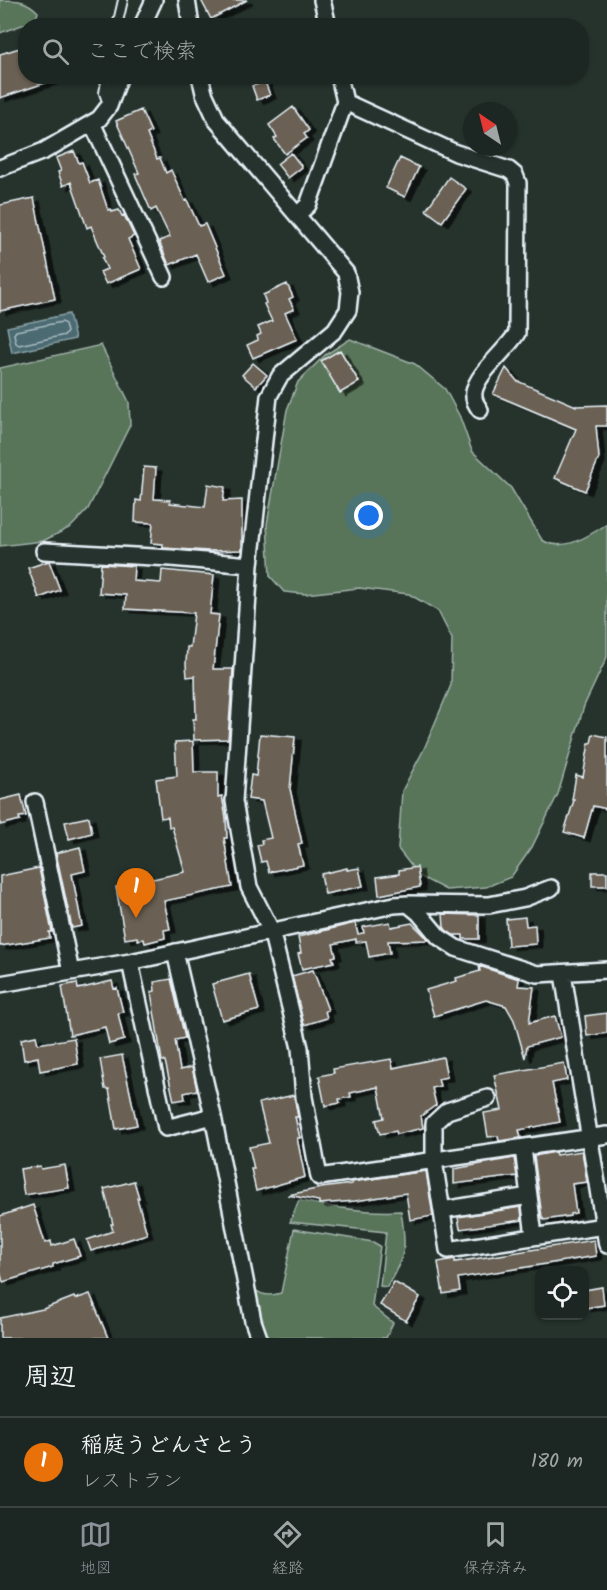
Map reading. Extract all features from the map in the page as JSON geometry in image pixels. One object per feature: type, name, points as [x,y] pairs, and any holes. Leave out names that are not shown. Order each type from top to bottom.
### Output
[{"type":"street","points":[[146,18],[154,0]]},
{"type":"street","points":[[187,0],[190,18]]},
{"type":"street","points":[[322,0],[326,18]]},
{"type":"street","points":[[0,168],[44,151],[99,119],[109,106],[117,84]]},
{"type":"street","points":[[202,84],[217,121],[346,273],[350,292],[348,310],[335,330],[280,376],[269,396],[250,565],[234,801],[249,887],[271,930],[300,1048],[304,1097],[319,1177],[607,1135]]},
{"type":"street","points":[[297,215],[308,205],[345,102],[341,84]]},
{"type":"street","points":[[345,102],[456,153],[509,170],[515,175],[518,183],[517,333],[480,379],[474,390],[474,401],[480,410]]},
{"type":"street","points":[[92,123],[164,277]]},
{"type":"street","points":[[44,551],[250,565]]},
{"type":"street","points":[[34,802],[71,972]]},
{"type":"street","points":[[0,984],[130,962],[394,904],[489,905],[525,898],[550,888]]},
{"type":"street","points":[[408,904],[419,913],[439,937],[456,948],[537,974],[607,970]]},
{"type":"street","points":[[175,952],[213,1116],[259,1338]]},
{"type":"street","points":[[130,962],[166,1128],[213,1116]]},
{"type":"street","points":[[563,974],[607,1245]]},
{"type":"street","points":[[488,1098],[447,1111],[435,1123],[434,1161],[447,1250],[604,1226]]},
{"type":"street","points":[[523,1148],[534,1236]]},
{"type":"street","points":[[442,1209],[529,1196]]},
{"type":"lane","points":[[119,18],[123,0]]},
{"type":"lane","points":[[106,84],[104,93],[109,106]]},
{"type":"green space","points":[[0,0],[25,3],[38,12],[36,18],[18,18],[18,26],[0,33]]},
{"type":"green space","points":[[350,339],[415,364],[445,389],[460,417],[472,451],[511,488],[542,540],[550,544],[567,544],[584,538],[607,524],[607,657],[584,706],[558,794],[532,847],[511,877],[486,887],[446,890],[419,876],[398,849],[402,791],[424,749],[451,685],[452,639],[438,611],[409,594],[359,588],[305,594],[284,592],[270,576],[267,524],[287,410],[298,382],[325,355]]},
{"type":"green space","points":[[101,345],[129,402],[130,425],[88,509],[71,527],[43,541],[0,546],[0,368]]},
{"type":"green space","points":[[299,1200],[350,1209],[401,1211],[404,1234],[403,1251],[398,1267],[387,1287],[380,1286],[386,1232],[290,1222]]},
{"type":"green space","points":[[294,1229],[373,1242],[380,1246],[372,1306],[393,1323],[386,1338],[267,1338],[265,1336],[251,1287],[265,1294],[281,1293]]},
{"type":"water","points":[[69,314],[75,339],[12,353],[7,327]]},
{"type":"building","points":[[201,0],[247,0],[213,18],[210,18]]},
{"type":"building","points":[[18,48],[18,84],[42,84],[0,98],[0,54]]},
{"type":"building","points":[[266,84],[270,95],[257,100],[252,86]]},
{"type":"building","points":[[293,107],[309,130],[304,134],[307,138],[285,154],[274,139],[277,137],[269,125]]},
{"type":"building","points":[[141,110],[151,132],[147,134],[157,159],[160,158],[166,173],[171,170],[199,226],[205,224],[226,274],[208,282],[196,254],[169,265],[159,241],[170,237],[156,208],[151,211],[135,174],[139,173],[116,121]]},
{"type":"building","points":[[74,151],[79,163],[82,162],[90,183],[98,180],[108,210],[111,209],[112,212],[119,210],[122,216],[124,215],[134,236],[128,239],[141,269],[106,284],[100,272],[107,269],[102,258],[104,257],[91,226],[87,228],[71,182],[63,186],[58,172],[61,171],[56,158]]},
{"type":"building","points":[[291,153],[302,167],[288,178],[277,164]]},
{"type":"building","points":[[400,158],[419,167],[405,197],[386,188]]},
{"type":"building","points":[[449,177],[466,189],[442,222],[426,210]]},
{"type":"building","points":[[34,198],[55,299],[0,311],[0,205]]},
{"type":"building","points":[[287,284],[293,297],[289,299],[294,309],[285,313],[297,339],[253,358],[247,345],[258,340],[257,336],[261,334],[258,327],[272,321],[264,304],[266,303],[263,295]]},
{"type":"building","points":[[340,350],[359,382],[340,393],[321,361]]},
{"type":"building","points":[[253,363],[267,375],[256,387],[242,375]]},
{"type":"building","points":[[506,368],[517,381],[576,406],[607,405],[607,426],[596,426],[599,458],[585,491],[555,478],[576,429],[493,394]]},
{"type":"building","points":[[144,467],[156,468],[154,499],[205,507],[208,484],[225,487],[223,501],[242,500],[242,550],[208,551],[163,548],[163,544],[151,543],[153,523],[135,522],[136,500],[141,501]]},
{"type":"building","points":[[49,561],[60,590],[39,598],[28,568]]},
{"type":"building","points":[[101,564],[134,566],[133,581],[161,583],[162,570],[214,575],[210,614],[219,615],[213,669],[233,669],[228,739],[194,740],[195,676],[187,677],[186,664],[194,613],[125,609],[126,595],[99,593]]},
{"type":"building","points":[[260,734],[295,737],[290,789],[302,843],[298,844],[303,865],[269,872],[266,861],[261,862],[257,845],[262,844],[261,840],[271,838],[262,801],[248,799],[251,775],[256,776]]},
{"type":"building","points":[[593,734],[607,737],[607,809],[593,806],[584,838],[564,832],[574,800],[572,800],[576,775],[583,777],[589,743],[591,743]]},
{"type":"building","points":[[193,741],[194,772],[218,772],[218,797],[222,796],[226,818],[227,838],[224,838],[232,887],[164,901],[170,929],[164,930],[165,938],[145,943],[144,939],[138,940],[137,937],[125,939],[116,887],[185,872],[172,827],[169,827],[168,817],[161,818],[156,779],[177,776],[175,742]]},
{"type":"building","points":[[21,795],[26,816],[19,817],[20,820],[0,825],[0,800]]},
{"type":"building","points":[[89,817],[92,833],[69,839],[65,822]]},
{"type":"building","points":[[80,847],[85,871],[72,874],[82,926],[72,928],[56,853]]},
{"type":"building","points":[[417,867],[420,887],[379,895],[377,877],[399,874],[399,870]]},
{"type":"building","points":[[39,868],[52,932],[49,932],[50,938],[0,946],[0,876]]},
{"type":"building","points":[[347,868],[347,870],[359,868],[363,886],[325,894],[321,874]]},
{"type":"building","points":[[592,872],[607,872],[607,886],[592,886]]},
{"type":"building","points":[[443,914],[479,915],[479,939],[463,939],[463,935],[453,935],[444,927]]},
{"type":"building","points":[[525,917],[526,926],[535,925],[536,944],[508,946],[506,919]]},
{"type":"building","points":[[390,922],[391,927],[412,923],[429,940],[388,941],[390,953],[369,957],[366,941],[356,942],[356,939],[333,944],[336,956],[332,957],[334,962],[302,969],[298,954],[301,953],[298,937],[355,923],[358,934],[364,933],[363,927]]},
{"type":"building","points":[[479,966],[519,979],[518,986],[534,987],[529,1023],[555,1016],[561,1037],[527,1046],[525,1058],[514,1020],[506,1006],[486,1000],[434,1016],[426,990],[480,971]]},
{"type":"building","points":[[313,970],[328,1010],[325,1011],[327,1018],[304,1025],[292,976]]},
{"type":"building","points":[[249,974],[259,1010],[222,1020],[212,984]]},
{"type":"building","points":[[171,979],[185,1038],[175,1040],[180,1070],[192,1067],[197,1090],[184,1093],[185,1099],[174,1101],[165,1061],[162,1061],[151,992],[155,991],[154,982]]},
{"type":"building","points":[[112,981],[114,989],[117,988],[123,1012],[118,1013],[124,1040],[109,1044],[105,1027],[70,1035],[62,986],[77,983],[78,989]]},
{"type":"building","points":[[607,1013],[607,1033],[587,1036],[585,1016]]},
{"type":"building","points":[[36,1036],[38,1044],[74,1038],[78,1064],[40,1071],[38,1057],[24,1060],[21,1039]]},
{"type":"building","points":[[122,1055],[137,1125],[116,1129],[109,1089],[105,1089],[100,1059]]},
{"type":"building","points":[[443,1057],[447,1077],[438,1079],[440,1086],[432,1088],[436,1105],[421,1116],[423,1128],[397,1134],[396,1131],[380,1134],[376,1120],[384,1118],[378,1087],[350,1093],[351,1097],[339,1099],[340,1103],[325,1106],[319,1076],[334,1073],[333,1069],[391,1059],[393,1068]]},
{"type":"building","points":[[564,1063],[567,1080],[552,1083],[560,1122],[519,1130],[521,1138],[499,1141],[498,1136],[488,1137],[484,1113],[502,1110],[494,1075]]},
{"type":"building","points":[[294,1095],[298,1117],[295,1117],[300,1138],[297,1138],[305,1177],[256,1191],[249,1147],[269,1143],[259,1103]]},
{"type":"building","points":[[582,1151],[587,1182],[572,1184],[576,1213],[544,1220],[534,1156],[555,1152],[556,1155]]},
{"type":"building","points":[[514,1158],[517,1176],[454,1184],[454,1169]]},
{"type":"building","points":[[65,1165],[69,1188],[24,1195],[20,1169],[40,1166],[41,1169]]},
{"type":"building","points":[[426,1171],[433,1216],[410,1220],[406,1193],[319,1204],[319,1201],[288,1195],[352,1184],[352,1182]]},
{"type":"building","points":[[134,1181],[147,1234],[91,1251],[87,1240],[113,1231],[104,1189]]},
{"type":"building","points":[[33,1205],[45,1243],[51,1241],[52,1246],[74,1239],[80,1256],[3,1282],[0,1271],[0,1216]]},
{"type":"building","points":[[521,1207],[522,1220],[460,1229],[458,1217]]},
{"type":"building","points":[[594,1240],[596,1256],[458,1278],[460,1291],[443,1294],[438,1262],[455,1259],[455,1262]]},
{"type":"building","points":[[394,1282],[420,1297],[406,1321],[380,1305]]},
{"type":"building","points":[[602,1287],[604,1305],[589,1307],[589,1289]]},
{"type":"building","points":[[90,1294],[108,1338],[0,1338],[0,1318],[43,1309],[74,1297],[75,1299]]},
{"type":"place","name":"稲庭うどんさとう","points":[[136,918]]}]
